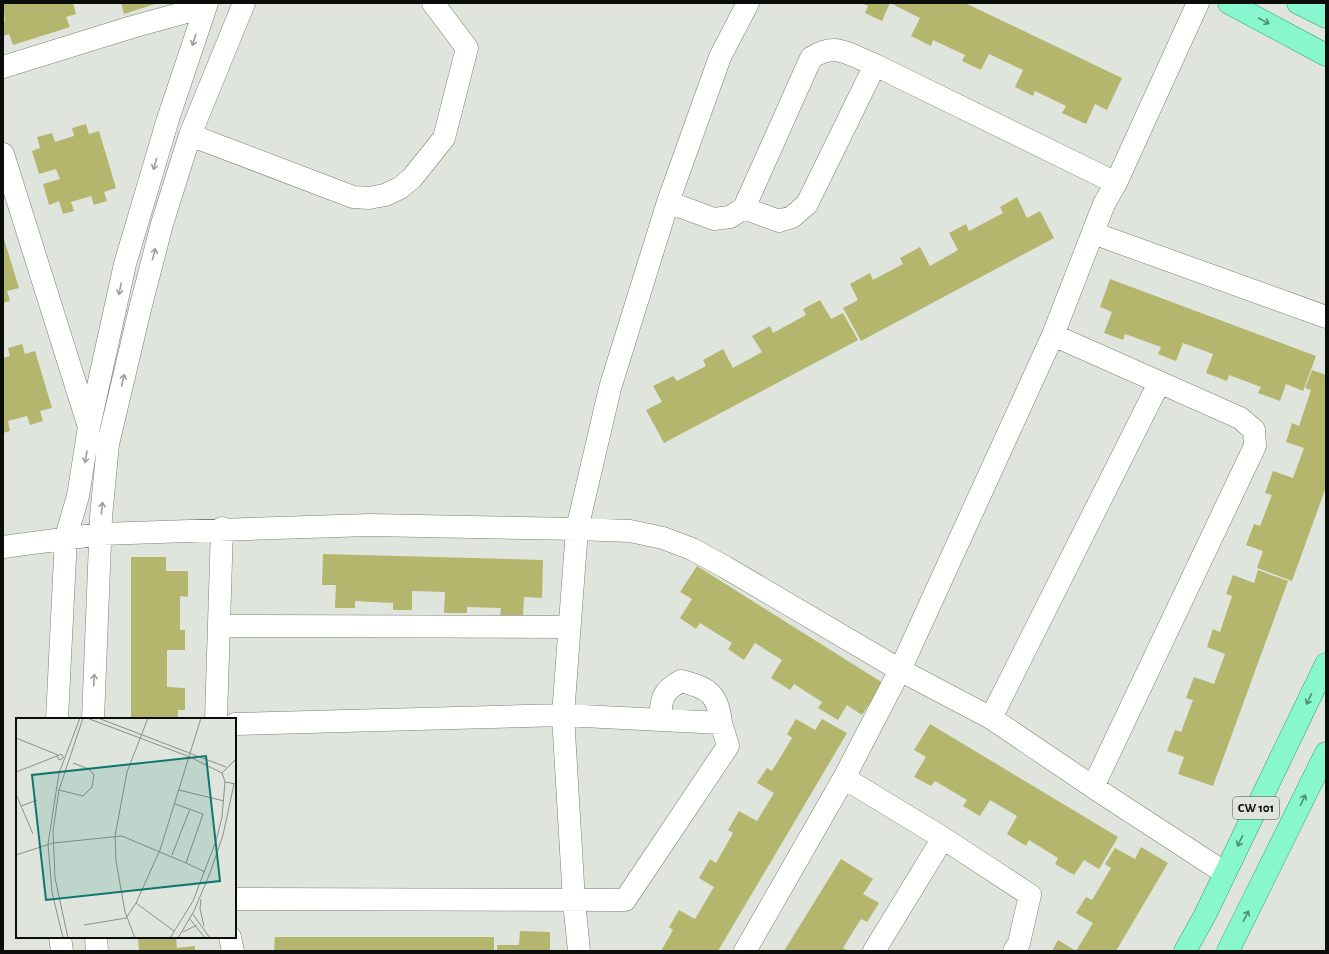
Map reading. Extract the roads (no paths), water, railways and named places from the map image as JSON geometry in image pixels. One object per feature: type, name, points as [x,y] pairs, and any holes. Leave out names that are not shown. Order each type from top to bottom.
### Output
[{"type":"main road","points":[[1229,3],[1326,55]]},
{"type":"main road","points":[[1298,3],[1326,17]]},
{"type":"main road","name":"CW 101","points":[[1185,951],[1225,873],[1326,664]]},
{"type":"main road","name":"CW 101","points":[[1228,951],[1265,880],[1326,753]]},
{"type":"street","points":[[93,718],[101,517],[108,444],[162,224],[190,136],[244,3]]},
{"type":"street","points":[[190,136],[353,197],[374,197],[385,195],[400,188],[412,178],[444,138],[467,48],[433,3]]},
{"type":"street","points":[[579,951],[574,901],[564,715],[577,529],[610,388],[668,202],[720,57],[748,3]]},
{"type":"street","points":[[745,951],[844,778],[900,670],[1054,335],[1104,204],[1116,183],[1198,3]]},
{"type":"street","points":[[3,67],[132,26],[206,5]]},
{"type":"street","points":[[57,718],[66,537],[78,496],[89,428],[125,264],[168,119],[206,5]]},
{"type":"street","points":[[668,202],[714,219],[730,217],[744,208],[811,58],[823,50],[835,49],[875,65],[1116,183]]},
{"type":"street","points":[[744,208],[779,221],[792,217],[807,204],[875,65]]},
{"type":"street","points":[[3,154],[9,193],[89,428]]},
{"type":"street","points":[[1093,232],[1326,317]]},
{"type":"street","points":[[1054,335],[1240,418],[1254,430],[1255,446],[1093,788]]},
{"type":"street","points":[[991,718],[1159,383]]},
{"type":"street","points":[[3,547],[66,537],[101,534],[222,528],[370,525],[630,531],[663,538],[692,549],[900,670],[991,718],[1093,788],[1225,873]]},
{"type":"street","points":[[216,718],[222,528]]},
{"type":"street","points":[[219,626],[569,627]]},
{"type":"street","points":[[236,899],[625,900],[728,746],[721,723],[719,707],[714,696],[698,685],[682,681],[671,687],[661,700],[660,720]]},
{"type":"street","points":[[236,724],[564,715],[721,723]]},
{"type":"street","points":[[844,778],[943,838],[1030,895],[1019,943],[1014,951]]},
{"type":"street","points":[[874,951],[943,838]]},
{"type":"street","points":[[60,938],[62,951]]},
{"type":"street","points":[[96,938],[97,951]]},
{"type":"street","points":[[230,938],[232,951]]}]
